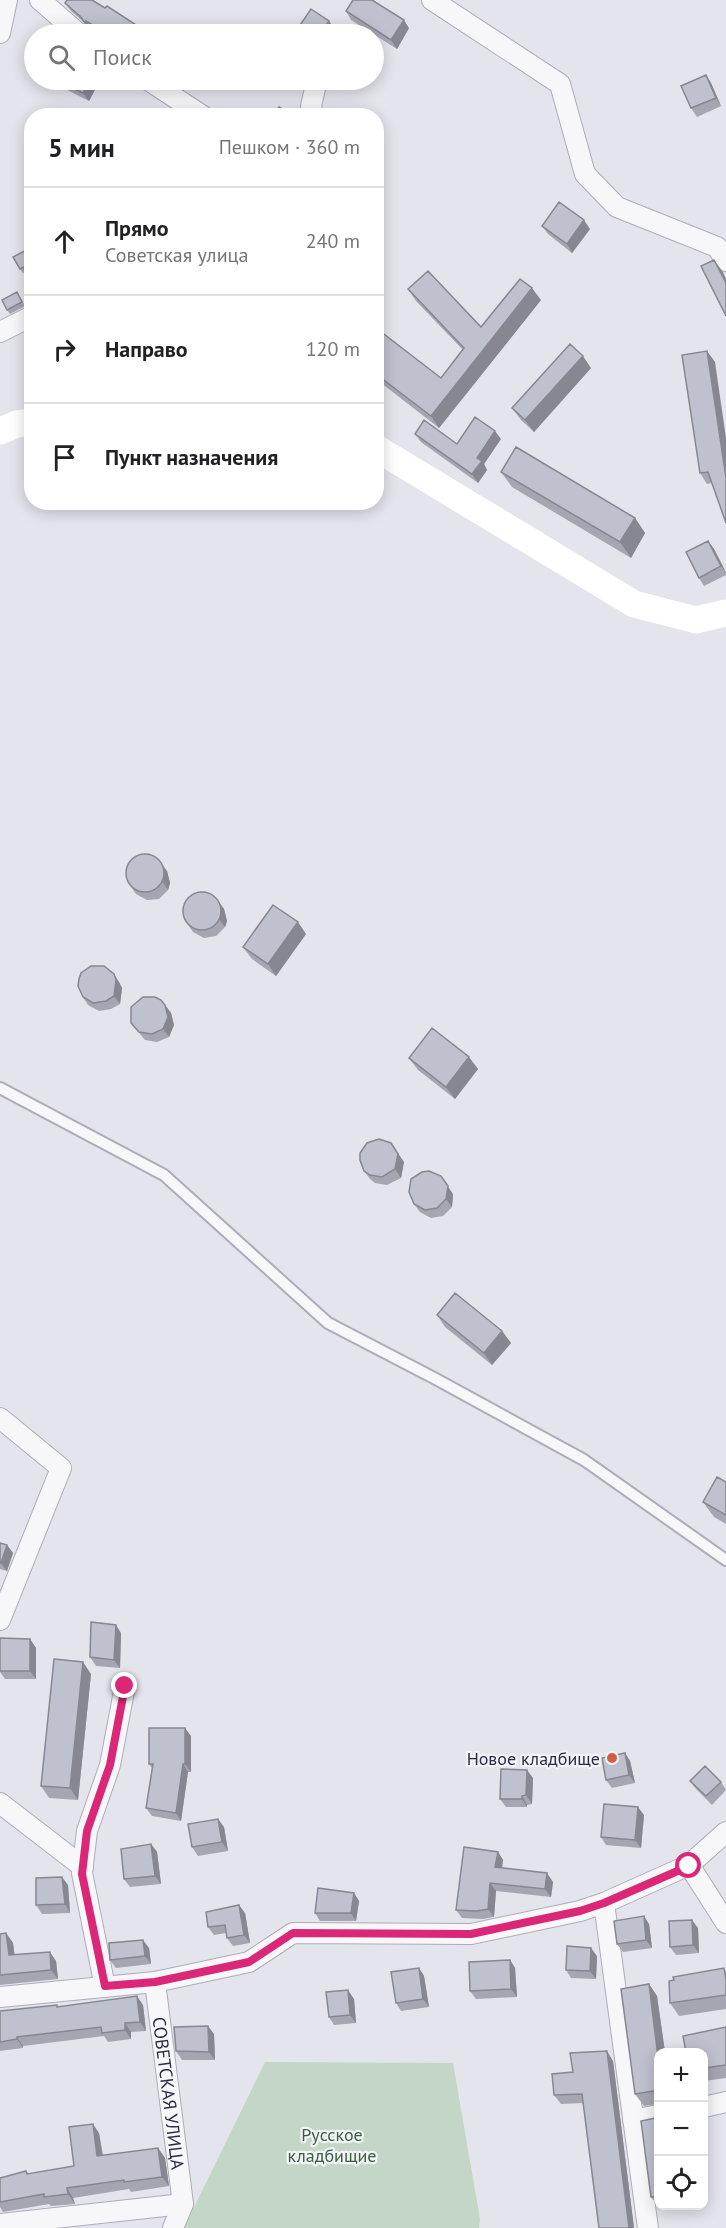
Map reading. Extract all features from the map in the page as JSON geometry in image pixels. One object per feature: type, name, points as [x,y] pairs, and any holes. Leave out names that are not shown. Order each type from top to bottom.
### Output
[{"type":"main road","points":[[0,431],[24,424]]},
{"type":"main road","points":[[384,453],[634,604],[696,620],[726,613]]},
{"type":"street","points":[[0,33],[7,0]]},
{"type":"street","points":[[40,0],[68,24]]},
{"type":"street","points":[[432,0],[560,84],[585,174],[617,207],[717,247],[726,261]]},
{"type":"street","points":[[163,90],[191,108]]},
{"type":"street","points":[[311,108],[315,90]]},
{"type":"street","points":[[0,332],[24,320]]},
{"type":"street","points":[[0,1418],[61,1468],[0,1620]]},
{"type":"street","points":[[105,1986],[82,1874],[87,1831],[110,1765],[125,1686]]},
{"type":"street","points":[[0,1803],[83,1867]]},
{"type":"street","points":[[0,1997],[155,1982],[249,1962],[293,1933],[471,1934],[580,1911],[689,1866],[726,1832]]},
{"type":"street","points":[[689,1866],[726,1923]]},
{"type":"street","points":[[604,1903],[648,2228]]},
{"type":"street","name":"СОВЕТСКАЯ УЛИЦА","points":[[155,1982],[183,2204]]},
{"type":"street","points":[[708,2106],[726,2102]]},
{"type":"street","points":[[633,2120],[654,2116]]},
{"type":"street","points":[[0,2224],[183,2204],[173,2228]]},
{"type":"lane","points":[[0,1088],[164,1175],[328,1323],[584,1460],[726,1560]]},
{"type":"green space","name":"Русское кладбищие","points":[[265,2062],[453,2063],[480,2219],[479,2228],[184,2228]]},
{"type":"building","points":[[67,0],[92,0],[105,8],[107,6],[135,24],[91,24],[86,21],[85,23],[65,3]]},
{"type":"building","points":[[353,0],[372,0],[404,20],[391,40],[384,35],[384,24],[366,24],[346,11]]},
{"type":"building","points":[[311,9],[329,21],[327,24],[301,24]]},
{"type":"building","points":[[706,75],[716,98],[691,108],[681,86]]},
{"type":"building","points":[[559,202],[584,220],[567,244],[542,226]]},
{"type":"building","points":[[24,251],[24,267],[20,269],[13,257]]},
{"type":"building","points":[[714,260],[726,283],[726,316],[701,266]]},
{"type":"building","points":[[428,271],[481,327],[520,279],[532,288],[431,416],[384,380],[384,334],[441,378],[464,348],[408,289]]},
{"type":"building","points":[[17,292],[22,302],[7,310],[2,300]]},
{"type":"building","points":[[570,344],[583,356],[525,420],[512,408]]},
{"type":"building","points":[[707,351],[726,478],[726,523],[708,472],[700,473],[682,355]]},
{"type":"building","points":[[475,417],[495,431],[477,458],[482,461],[472,474],[415,434],[424,420],[457,444]]},
{"type":"building","points":[[516,447],[635,518],[620,542],[501,472]]},
{"type":"building","points":[[708,541],[721,566],[699,578],[686,552]]},
{"type":"building","points":[[145,854],[158,860],[164,873],[158,886],[145,892],[132,886],[126,873],[132,860]]},
{"type":"building","points":[[202,892],[215,898],[221,911],[215,924],[202,930],[189,924],[183,911],[189,898]]},
{"type":"building","points":[[273,905],[298,922],[268,964],[243,947]]},
{"type":"building","points":[[91,966],[104,966],[114,974],[116,980],[114,996],[106,1001],[93,1003],[83,997],[78,986],[81,973]]},
{"type":"building","points":[[143,997],[155,997],[161,1000],[168,1017],[163,1029],[152,1034],[139,1032],[131,1023],[131,1007]]},
{"type":"building","points":[[432,1028],[469,1057],[446,1087],[409,1058]]},
{"type":"building","points":[[379,1139],[391,1143],[398,1154],[395,1169],[382,1177],[370,1175],[364,1171],[360,1160],[360,1153],[367,1143]]},
{"type":"building","points":[[429,1171],[441,1176],[448,1186],[446,1199],[437,1208],[425,1210],[414,1204],[409,1192],[411,1179],[422,1172]]},
{"type":"building","points":[[455,1293],[502,1331],[484,1353],[437,1315]]},
{"type":"building","points":[[717,1477],[726,1482],[726,1515],[703,1502]]},
{"type":"building","points":[[0,1543],[7,1545],[1,1563],[0,1563]]},
{"type":"building","points":[[91,1622],[116,1625],[114,1660],[90,1657]]},
{"type":"building","points":[[0,1638],[30,1639],[30,1671],[0,1671]]},
{"type":"building","points":[[54,1659],[83,1662],[70,1788],[41,1786]]},
{"type":"building","points":[[149,1728],[185,1728],[185,1764],[183,1764],[176,1813],[146,1808],[153,1764],[149,1764]]},
{"type":"building","points":[[625,1753],[629,1775],[606,1780],[602,1758]]},
{"type":"building","points":[[705,1766],[721,1782],[706,1796],[690,1781]]},
{"type":"building","points":[[501,1769],[527,1770],[526,1795],[522,1796],[522,1799],[500,1799]]},
{"type":"building","points":[[604,1804],[638,1807],[635,1840],[601,1837]]},
{"type":"building","points":[[218,1819],[222,1842],[192,1847],[188,1824]]},
{"type":"building","points":[[151,1844],[155,1876],[124,1879],[121,1849]]},
{"type":"building","points":[[464,1847],[498,1852],[495,1867],[547,1873],[545,1889],[490,1883],[488,1909],[456,1910]]},
{"type":"building","points":[[62,1877],[65,1904],[36,1905],[36,1878]]},
{"type":"building","points":[[318,1888],[354,1893],[351,1913],[315,1913]]},
{"type":"building","points":[[239,1905],[244,1935],[227,1938],[225,1925],[208,1927],[206,1912]]},
{"type":"building","points":[[644,1916],[646,1940],[617,1944],[614,1921]]},
{"type":"building","points":[[692,1920],[693,1945],[670,1947],[669,1921]]},
{"type":"building","points":[[6,1933],[9,1955],[50,1952],[51,1970],[0,1975],[0,1934]]},
{"type":"building","points":[[143,1940],[145,1956],[110,1960],[109,1943]]},
{"type":"building","points":[[567,1946],[591,1948],[590,1971],[566,1970]]},
{"type":"building","points":[[510,1960],[511,1989],[470,1991],[469,1962]]},
{"type":"building","points":[[419,1968],[423,1999],[396,2003],[391,1972]]},
{"type":"building","points":[[724,1968],[726,1995],[670,2003],[669,1981],[674,1980],[673,1977]]},
{"type":"building","points":[[649,1984],[657,2048],[654,2048],[654,2092],[635,2094],[621,1989]]},
{"type":"building","points":[[348,1990],[350,2015],[329,2017],[326,1992]]},
{"type":"building","points":[[137,1996],[140,2022],[125,2023],[125,2030],[102,2033],[101,2027],[17,2037],[17,2039],[0,2042],[0,2011],[57,2005],[57,2007]]},
{"type":"building","points":[[208,2026],[209,2052],[176,2051],[174,2027]]},
{"type":"building","points":[[726,2027],[726,2065],[708,2067],[708,2048],[685,2048],[683,2036]]},
{"type":"building","points":[[607,2051],[629,2228],[599,2228],[582,2094],[554,2095],[552,2074],[573,2072],[570,2053]]},
{"type":"building","points":[[654,2118],[654,2197],[651,2197],[641,2121]]},
{"type":"building","points":[[93,2124],[97,2156],[158,2148],[162,2177],[67,2188],[68,2194],[44,2197],[44,2194],[0,2202],[0,2178],[26,2171],[27,2174],[74,2166],[69,2127]]},
{"type":"place","name":"Новое кладбище","points":[[612,1758]]},
{"type":"route","points":[[125,1686],[110,1765],[87,1831],[82,1874],[105,1986],[155,1982],[249,1962],[293,1933],[471,1934],[580,1911],[689,1866]]}]
